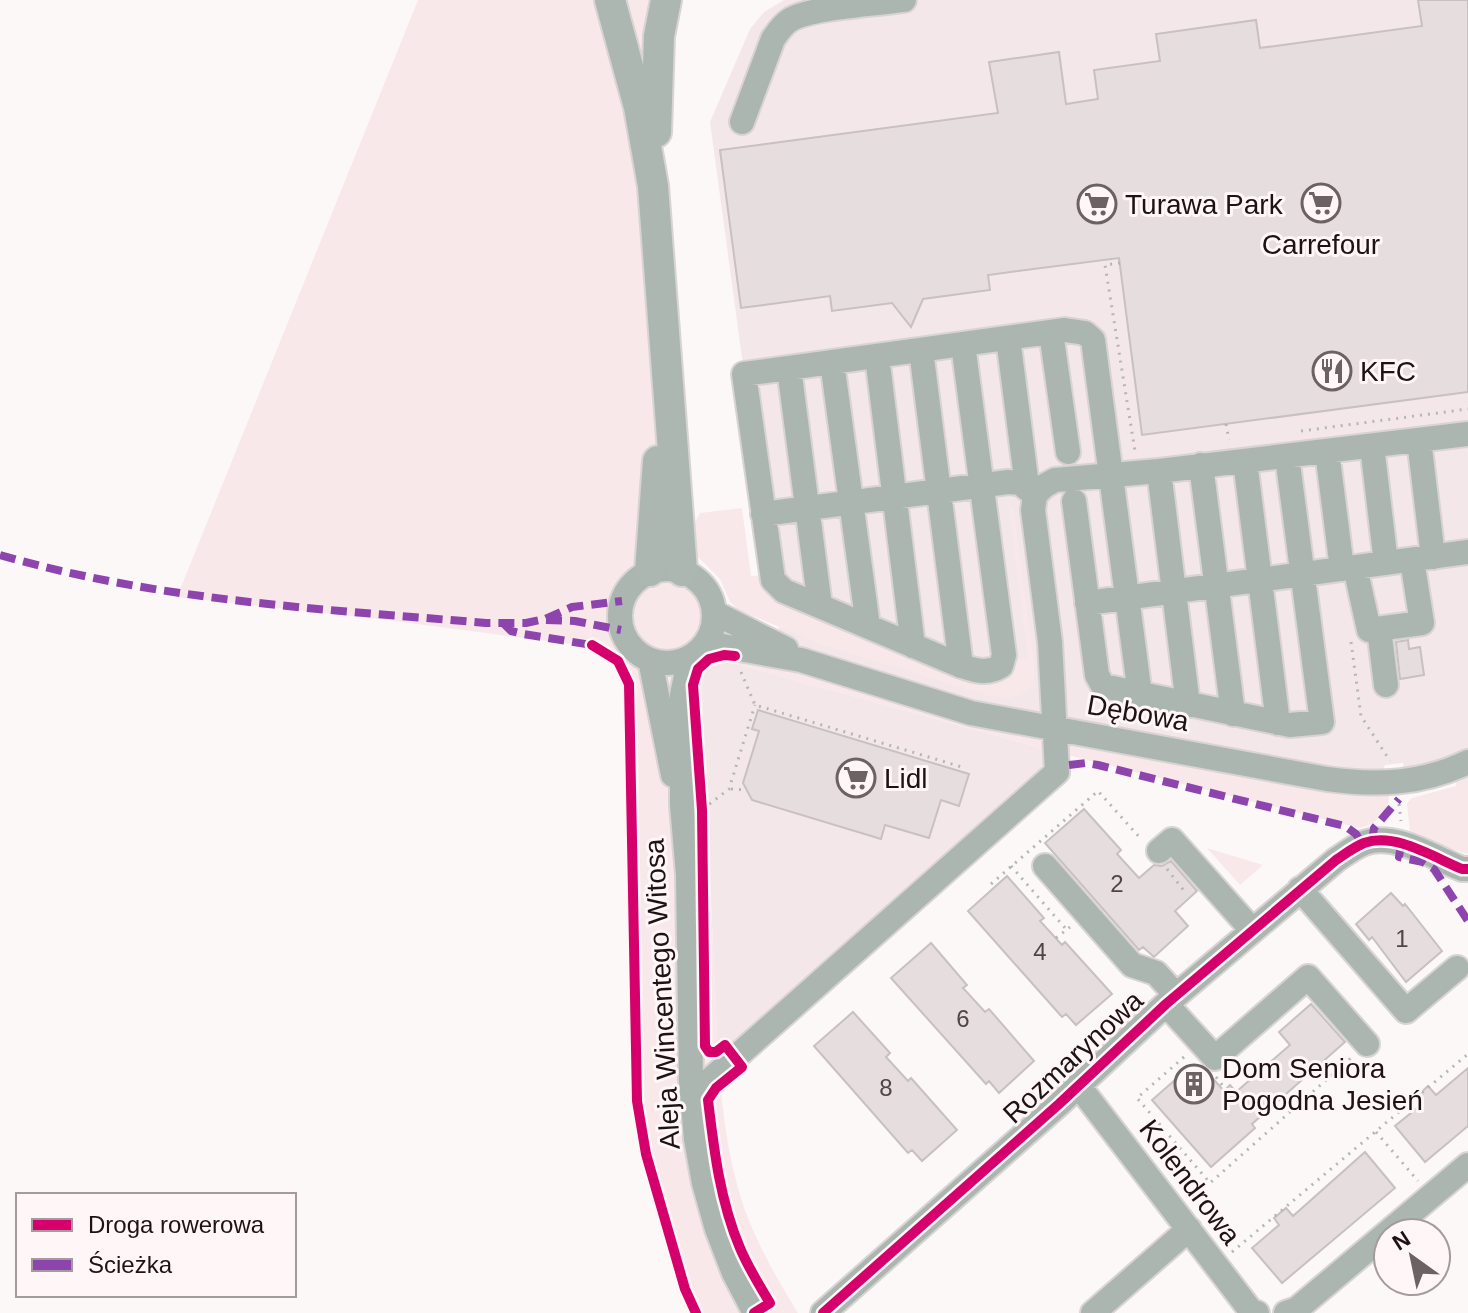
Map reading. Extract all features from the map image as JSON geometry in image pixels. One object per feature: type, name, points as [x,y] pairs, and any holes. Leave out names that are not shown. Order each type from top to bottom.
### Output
[{"type":"main road","points":[[610,0],[639,107],[653,186],[682,571]]},
{"type":"main road","points":[[653,186],[657,143],[657,69],[666,0]]},
{"type":"main road","points":[[650,571],[660,433],[667,392]]},
{"type":"street","points":[[742,122],[773,39],[792,18],[904,0]]},
{"type":"street","points":[[963,344],[1004,661],[991,671],[961,666],[784,591],[773,580],[744,374],[921,350],[963,344],[1051,332],[1077,331],[1093,340],[1140,695]]},
{"type":"street","points":[[1051,332],[1068,452]]},
{"type":"street","points":[[692,1096],[1057,772],[1050,642],[1008,338]]},
{"type":"street","points":[[921,350],[961,666]]},
{"type":"street","points":[[877,356],[913,646]]},
{"type":"street","points":[[832,362],[868,626]]},
{"type":"street","points":[[789,368],[820,606]]},
{"type":"street","points":[[763,514],[982,484],[1008,482],[1031,490],[1055,480],[1159,471],[1419,440],[1467,439]]},
{"type":"street","points":[[1372,622],[1422,623],[1419,608],[1422,558],[1419,440]]},
{"type":"street","points":[[1372,446],[1386,563]]},
{"type":"street","points":[[1327,451],[1349,568],[1372,622],[1386,685]]},
{"type":"street","points":[[1074,501],[1099,681],[1108,688],[1278,723],[1299,725],[1322,722],[1287,456]]},
{"type":"street","points":[[1245,461],[1278,723]]},
{"type":"street","points":[[1201,465],[1233,714]]},
{"type":"street","points":[[1159,471],[1188,705]]},
{"type":"street","points":[[1087,603],[1468,552]]},
{"type":"street","points":[[650,571],[682,571],[695,577],[712,599],[715,613],[713,629],[698,650],[670,663],[650,660],[627,643],[619,616],[622,601],[638,578],[650,571]]},
{"type":"street","name":"Dębowa","points":[[715,613],[781,645],[801,660]]},
{"type":"street","name":"Dębowa","points":[[698,650],[801,660],[936,704],[1327,779],[1397,783],[1432,777],[1468,762]]},
{"type":"street","name":"Aleja Wincentego Witosa","points":[[698,650],[682,695],[692,807],[688,875],[692,1096],[696,1139],[714,1219],[734,1273],[755,1313]]},
{"type":"street","name":"Aleja Wincentego Witosa","points":[[650,660],[668,758],[692,807]]},
{"type":"street","points":[[1154,850],[1172,840],[1252,930]]},
{"type":"street","name":"Rozmarynowa","points":[[823,1313],[1171,999],[1336,860],[1372,841],[1407,845],[1466,876]]},
{"type":"street","points":[[1045,866],[1132,965],[1156,973],[1201,1043],[1215,1058],[1308,977],[1367,1044]]},
{"type":"street","points":[[1300,889],[1406,1011],[1457,968]]},
{"type":"street","name":"Kolendrowa","points":[[1078,1085],[1251,1311],[1257,1313]]},
{"type":"street","points":[[1286,1313],[1297,1309],[1468,1165]]},
{"type":"street","points":[[1093,1313],[1189,1229]]},
{"type":"path","points":[[1120,263],[1105,265],[1135,451]]},
{"type":"path","points":[[1300,431],[1468,409]]},
{"type":"path","points":[[1219,442],[1229,440],[1226,424]]},
{"type":"path","points":[[1350,638],[1361,716],[1392,765],[1397,783]]},
{"type":"path","points":[[729,789],[755,705],[740,669]]},
{"type":"path","points":[[755,705],[962,767]]},
{"type":"path","points":[[692,807],[729,789],[747,790]]},
{"type":"path","points":[[991,884],[1098,791],[1154,850]]},
{"type":"path","points":[[1011,866],[1066,929]]},
{"type":"path","points":[[1201,1043],[1137,1098],[1210,1183],[1367,1044]]},
{"type":"path","points":[[1232,1252],[1468,1054]]},
{"type":"path","points":[[1376,1132],[1424,1188]]},
{"type":"shaded area","points":[[418,0],[666,0],[656,101],[695,577],[707,592],[713,608],[713,625],[707,643],[936,704],[1375,784],[1389,794],[1389,801],[1380,817],[1359,828],[1067,755],[722,660],[711,665],[703,674],[702,698],[717,1039],[724,1114],[732,1164],[749,1221],[798,1313],[696,1313],[660,1204],[636,1086],[629,684],[618,661],[593,647],[177,597]]},
{"type":"shaded area","name":"Turawa Park","points":[[784,0],[1468,0],[1468,762],[1404,769],[1403,763],[1385,765],[1375,784],[1042,727],[781,645],[710,122],[750,29],[764,12]]},
{"type":"shaded area","points":[[1008,502],[1014,511],[1035,675],[1029,690],[1010,698],[990,696],[822,645],[739,610],[730,602],[720,579],[697,556],[689,533],[700,513],[742,508],[751,576],[765,575],[998,680],[1010,676],[1016,660],[1028,658]]},
{"type":"shaded area","points":[[722,660],[1067,755],[718,1059],[702,698],[703,673]]},
{"type":"shaded area","points":[[1468,762],[1468,854],[1433,844],[1410,833],[1407,803],[1412,798],[1456,786],[1456,768]]},
{"type":"shaded area","points":[[1207,848],[1263,865],[1240,885]]},
{"type":"building","name":"Turawa Park","points":[[1418,0],[1468,0],[1468,392],[1142,435],[1119,258],[988,275],[990,290],[923,299],[911,327],[892,303],[832,311],[830,296],[741,308],[720,150],[998,113],[989,62],[1059,52],[1066,104],[1098,99],[1094,70],[1160,61],[1156,34],[1256,20],[1260,48],[1422,26]]},
{"type":"building","points":[[1408,640],[1409,649],[1420,647],[1424,675],[1400,679],[1396,642]]},
{"type":"building","name":"Lidl","points":[[758,710],[969,774],[959,806],[941,800],[929,838],[885,825],[881,839],[752,800],[743,783],[759,731],[752,729]]},
{"type":"building","points":[[1084,809],[1121,850],[1117,854],[1139,878],[1154,865],[1162,866],[1171,861],[1197,891],[1175,911],[1188,926],[1154,957],[1143,947],[1139,950],[1045,843]]},
{"type":"building","points":[[1007,876],[1044,918],[1040,921],[1062,945],[1065,942],[1112,994],[1076,1025],[1066,1014],[1062,1017],[968,911]]},
{"type":"building","points":[[1391,893],[1403,906],[1405,904],[1442,951],[1406,982],[1372,937],[1369,940],[1356,924]]},
{"type":"building","points":[[931,943],[967,985],[963,988],[985,1012],[989,1009],[1034,1061],[999,1093],[989,1081],[986,1084],[891,978]]},
{"type":"building","name":"Dom Seniora Pogodna Jesień","points":[[1311,1004],[1345,1042],[1252,1124],[1255,1128],[1211,1167],[1152,1100],[1191,1066],[1201,1078],[1208,1073],[1224,1091],[1230,1085],[1236,1092],[1290,1045],[1279,1032]]},
{"type":"building","points":[[853,1012],[890,1053],[886,1057],[908,1081],[911,1078],[957,1130],[922,1161],[912,1150],[908,1153],[814,1046]]},
{"type":"building","points":[[1468,1068],[1468,1126],[1425,1162],[1395,1126],[1422,1104],[1416,1097],[1428,1086],[1436,1095]]},
{"type":"building","points":[[1365,1152],[1395,1188],[1282,1283],[1252,1248],[1279,1225],[1274,1218],[1286,1208],[1293,1216]]},
{"type":"marked path","points":[[0,555],[60,571],[180,593],[486,623],[526,623],[545,619],[572,607],[622,601]]},
{"type":"marked path","points":[[546,620],[575,621],[621,630]]},
{"type":"marked path","points":[[504,624],[511,631],[598,648]]},
{"type":"marked path","points":[[1069,765],[1098,765],[1345,826],[1356,834],[1362,844]]},
{"type":"marked path","points":[[1372,841],[1374,828],[1399,799]]},
{"type":"marked path","points":[[1401,844],[1399,857],[1423,862],[1434,869],[1468,921]]},
{"type":"cycle path","points":[[592,645],[618,661],[629,684],[637,1101],[646,1154],[685,1289],[696,1313]]},
{"type":"cycle path","points":[[735,656],[709,659],[698,669],[693,685],[702,810],[705,1046],[709,1052],[716,1052],[725,1045],[742,1067],[716,1088],[708,1100],[715,1156],[727,1212],[743,1255],[770,1303],[754,1313]]},
{"type":"cycle path","points":[[823,1313],[1059,1104],[1166,1004],[1336,860],[1364,843],[1376,840],[1414,847],[1468,869]]},
{"type":"place","name":"Carrefour","points":[[1321,203]]},
{"type":"place","name":"Turawa Park","points":[[1097,204]]},
{"type":"place","name":"KFC","points":[[1332,371]]},
{"type":"place","name":"Lidl","points":[[856,778]]},
{"type":"place","name":"Dom Seniora Pogodna Jesień","points":[[1194,1084]]}]
